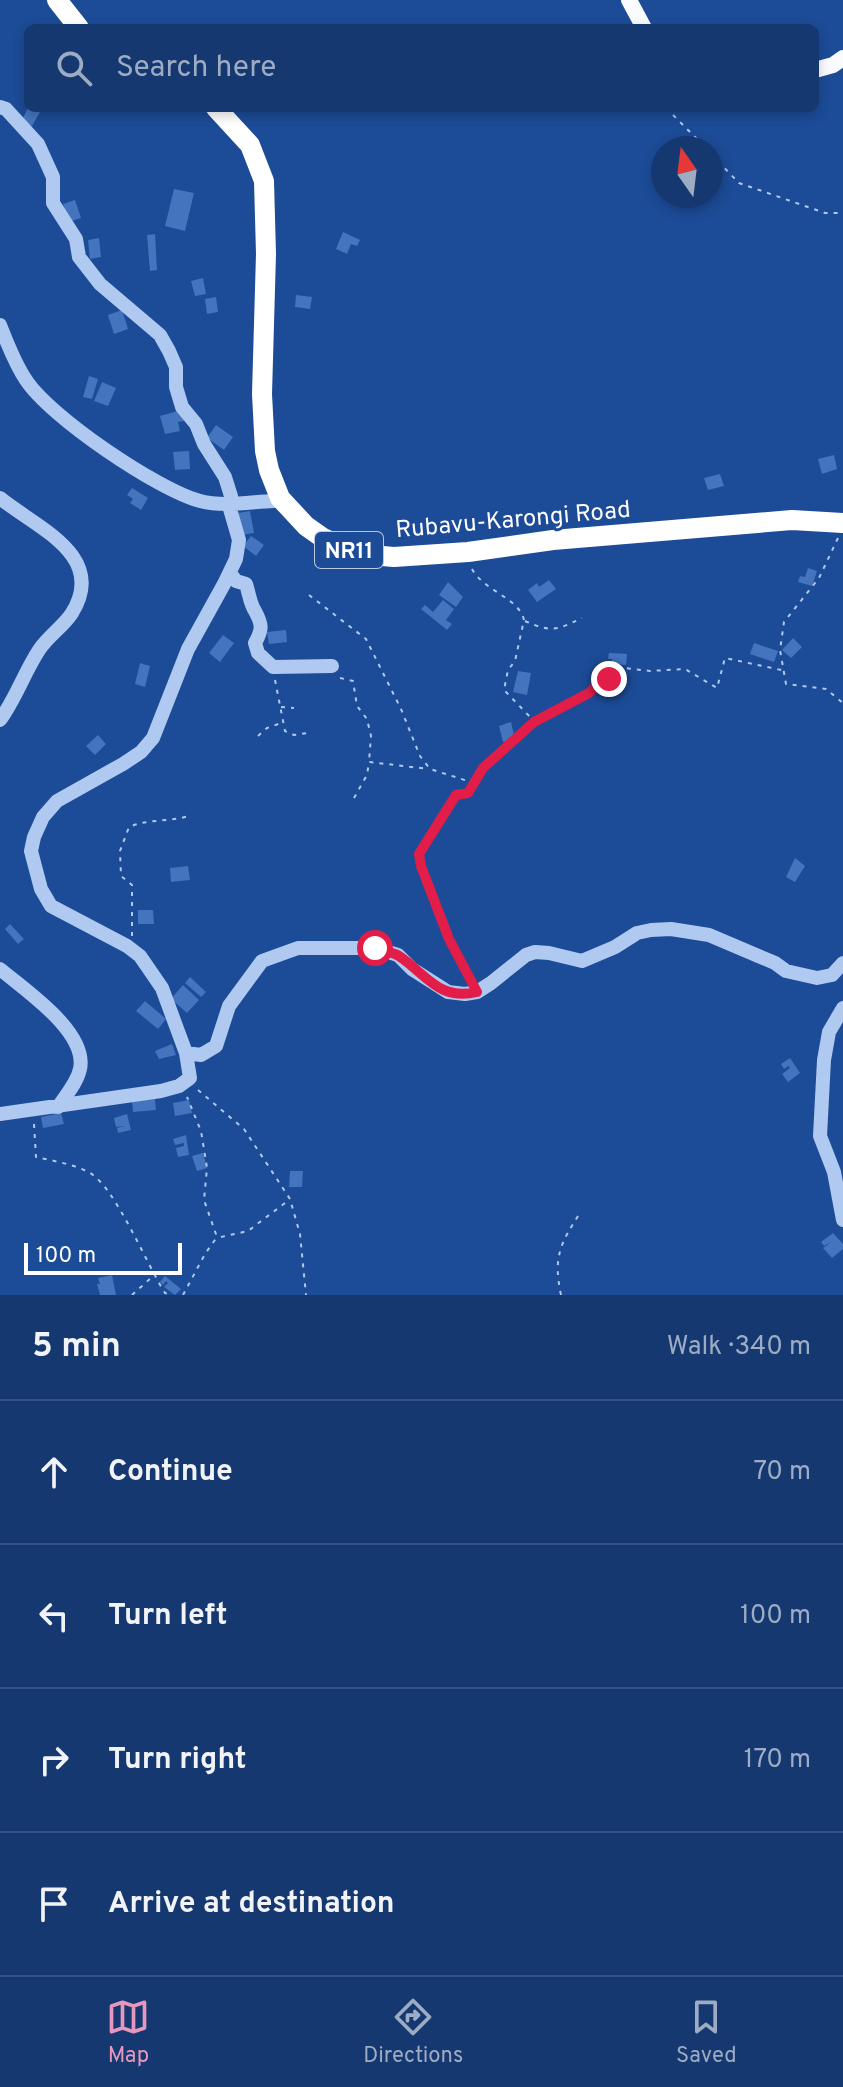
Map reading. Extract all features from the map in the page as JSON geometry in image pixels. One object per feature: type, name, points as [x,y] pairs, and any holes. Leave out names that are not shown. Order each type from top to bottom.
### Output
[{"type":"highway","points":[[57,0],[76,24]]},
{"type":"highway","name":"Rubavu-Karongi Road","points":[[220,112],[250,145],[264,181],[267,229],[263,430],[269,470],[280,498],[306,526],[323,538],[359,554],[394,557],[792,520],[840,531]]},
{"type":"main road","points":[[629,0],[642,24]]},
{"type":"main road","points":[[819,69],[843,58]]},
{"type":"street","points":[[0,107],[6,109],[38,144],[53,177],[53,203],[76,239],[79,257],[113,296],[160,335],[169,351],[176,367],[176,387],[182,407],[196,424],[204,444],[225,477],[239,540],[230,573],[192,639],[153,738],[141,752],[123,764],[57,801],[43,817],[31,851],[41,889],[51,906],[140,956],[162,988],[186,1053],[190,1078],[183,1084],[58,1107],[0,1114]]},
{"type":"street","points":[[0,325],[26,380],[71,425],[175,490],[200,501],[230,503],[280,498]]},
{"type":"street","points":[[0,498],[66,546],[76,560],[80,574],[79,598],[71,615],[38,651],[0,720]]},
{"type":"street","points":[[230,573],[236,581],[246,584],[262,625],[255,643],[258,653],[273,667],[332,666]]},
{"type":"street","points":[[186,1053],[201,1055],[216,1046],[229,1006],[262,961],[298,948],[375,948],[398,955],[412,969],[448,992],[465,994],[477,992],[526,955],[549,953],[582,961],[615,947],[637,933],[651,930],[671,929],[709,935],[775,963],[786,971],[817,978],[832,975],[843,963]]},
{"type":"street","points":[[0,969],[64,1022],[72,1035],[81,1063],[80,1071],[58,1107]]},
{"type":"street","points":[[843,1008],[829,1032],[826,1046],[820,1136],[834,1172],[843,1220]]},
{"type":"path","points":[[670,112],[694,136]]},
{"type":"path","points":[[723,166],[739,183],[825,213],[843,213]]},
{"type":"path","points":[[840,531],[819,578],[784,622],[780,650],[786,684],[826,689],[843,703]]},
{"type":"path","points":[[468,552],[477,578],[523,614],[515,661],[508,670],[504,690],[534,722]]},
{"type":"path","points":[[309,595],[366,639],[401,709],[420,756],[430,769]]},
{"type":"path","points":[[524,620],[546,630],[559,629],[582,618]]},
{"type":"path","points":[[477,992],[449,939],[419,854],[456,795],[468,793],[478,773],[534,722],[589,693],[601,681],[612,678],[616,667],[650,671],[685,669],[717,688],[725,658],[786,671]]},
{"type":"path","points":[[332,666],[331,675],[353,681],[357,706],[367,719],[371,736],[367,775],[354,798]]},
{"type":"path","points":[[273,667],[285,731],[294,735],[308,733]]},
{"type":"path","points":[[280,707],[294,708]]},
{"type":"path","points":[[258,736],[267,728],[285,722]]},
{"type":"path","points":[[369,762],[430,769],[475,783]]},
{"type":"path","points":[[140,956],[132,936],[132,885],[121,876],[120,851],[129,827],[142,822],[166,823],[189,816]]},
{"type":"path","points":[[183,1084],[207,1096],[244,1129],[290,1199],[300,1234],[306,1295]]},
{"type":"path","points":[[183,1084],[201,1131],[207,1168],[204,1200],[217,1237],[183,1295]]},
{"type":"path","points":[[33,1110],[36,1157],[92,1173],[123,1213],[154,1276],[165,1293],[171,1295]]},
{"type":"path","points":[[221,1237],[248,1231],[290,1199]]},
{"type":"path","points":[[561,1295],[556,1271],[560,1245],[580,1213]]},
{"type":"path","points":[[132,1295],[154,1276]]},
{"type":"building","points":[[26,112],[40,112],[32,126],[22,120]]},
{"type":"building","points":[[174,189],[194,193],[185,231],[165,226]]},
{"type":"building","points":[[75,200],[81,218],[69,222],[63,204]]},
{"type":"building","points":[[343,232],[360,240],[357,246],[351,244],[347,254],[336,249]]},
{"type":"building","points":[[155,234],[157,270],[150,271],[147,235]]},
{"type":"building","points":[[99,238],[101,257],[90,259],[88,240]]},
{"type":"building","points":[[203,278],[206,294],[195,296],[191,281]]},
{"type":"building","points":[[296,295],[312,297],[310,309],[295,307]]},
{"type":"building","points":[[216,297],[218,312],[207,314],[205,299]]},
{"type":"building","points":[[122,310],[128,329],[114,334],[108,315]]},
{"type":"building","points":[[89,376],[98,379],[92,399],[83,397]]},
{"type":"building","points":[[102,382],[116,388],[108,406],[94,401]]},
{"type":"building","points":[[181,410],[184,421],[178,422],[180,431],[165,434],[160,416]]},
{"type":"building","points":[[216,425],[233,437],[224,450],[207,438]]},
{"type":"building","points":[[189,451],[190,469],[175,470],[173,452]]},
{"type":"building","points":[[834,455],[837,469],[822,474],[818,459]]},
{"type":"building","points":[[720,474],[724,486],[708,490],[704,478]]},
{"type":"building","points":[[132,488],[148,498],[141,510],[130,503],[133,499],[127,495]]},
{"type":"building","points":[[250,511],[254,533],[242,535],[238,513]]},
{"type":"building","points":[[251,536],[264,545],[256,556],[243,546]]},
{"type":"building","points":[[808,568],[817,571],[812,586],[798,582],[800,576],[805,577]]},
{"type":"building","points":[[549,580],[556,589],[537,602],[528,590],[537,583],[539,587]]},
{"type":"building","points":[[448,582],[463,597],[456,607],[439,595]]},
{"type":"building","points":[[443,600],[454,609],[446,620],[452,624],[447,630],[421,609],[425,605],[433,612]]},
{"type":"building","points":[[286,630],[287,642],[269,644],[267,632]]},
{"type":"building","points":[[223,635],[234,643],[220,662],[209,653]]},
{"type":"building","points":[[793,638],[802,647],[791,658],[782,650]]},
{"type":"building","points":[[754,643],[778,651],[774,662],[750,654]]},
{"type":"building","points":[[609,653],[627,654],[626,665],[612,664],[612,659],[608,659]]},
{"type":"building","points":[[140,663],[150,666],[145,687],[135,684]]},
{"type":"building","points":[[518,671],[531,673],[527,695],[513,692]]},
{"type":"building","points":[[511,722],[515,739],[503,742],[499,726]]},
{"type":"building","points":[[98,735],[106,744],[95,755],[86,746]]},
{"type":"building","points":[[795,858],[805,866],[795,882],[786,877]]},
{"type":"building","points":[[188,866],[190,880],[171,882],[170,868]]},
{"type":"building","points":[[138,910],[153,910],[154,924],[138,924]]},
{"type":"building","points":[[10,924],[24,939],[18,944],[5,929]]},
{"type":"building","points":[[190,977],[206,992],[201,997],[185,983]]},
{"type":"building","points":[[183,985],[199,1000],[187,1013],[171,999]]},
{"type":"building","points":[[145,1001],[166,1019],[158,1029],[136,1011]]},
{"type":"building","points":[[172,1044],[176,1055],[159,1059],[155,1051]]},
{"type":"building","points":[[790,1058],[800,1073],[788,1082],[782,1074],[790,1068],[784,1069],[781,1064]]},
{"type":"building","points":[[155,1099],[156,1110],[133,1112],[132,1101]]},
{"type":"building","points":[[189,1100],[192,1113],[175,1116],[173,1103]]},
{"type":"building","points":[[61,1113],[64,1124],[43,1128],[41,1117]]},
{"type":"building","points":[[127,1114],[131,1130],[118,1133],[117,1128],[125,1126],[116,1127],[114,1118]]},
{"type":"building","points":[[186,1135],[189,1155],[178,1157],[176,1148],[184,1146],[184,1143],[175,1145],[173,1139]]},
{"type":"building","points":[[203,1153],[207,1168],[197,1171],[192,1156]]},
{"type":"building","points":[[290,1171],[303,1171],[302,1187],[289,1187]]},
{"type":"building","points":[[833,1233],[843,1244],[843,1249],[832,1258],[823,1248],[831,1242],[824,1246],[821,1242]]},
{"type":"building","points":[[112,1275],[116,1295],[100,1295],[98,1278]]},
{"type":"building","points":[[165,1276],[181,1289],[175,1295],[164,1287],[168,1283],[166,1281],[163,1285],[160,1282]]},
{"type":"route","points":[[375,948],[398,955],[412,969],[448,992],[477,992],[449,939],[419,854],[456,795],[468,793],[483,768],[534,722],[567,706],[593,690],[597,683],[609,679]]}]
